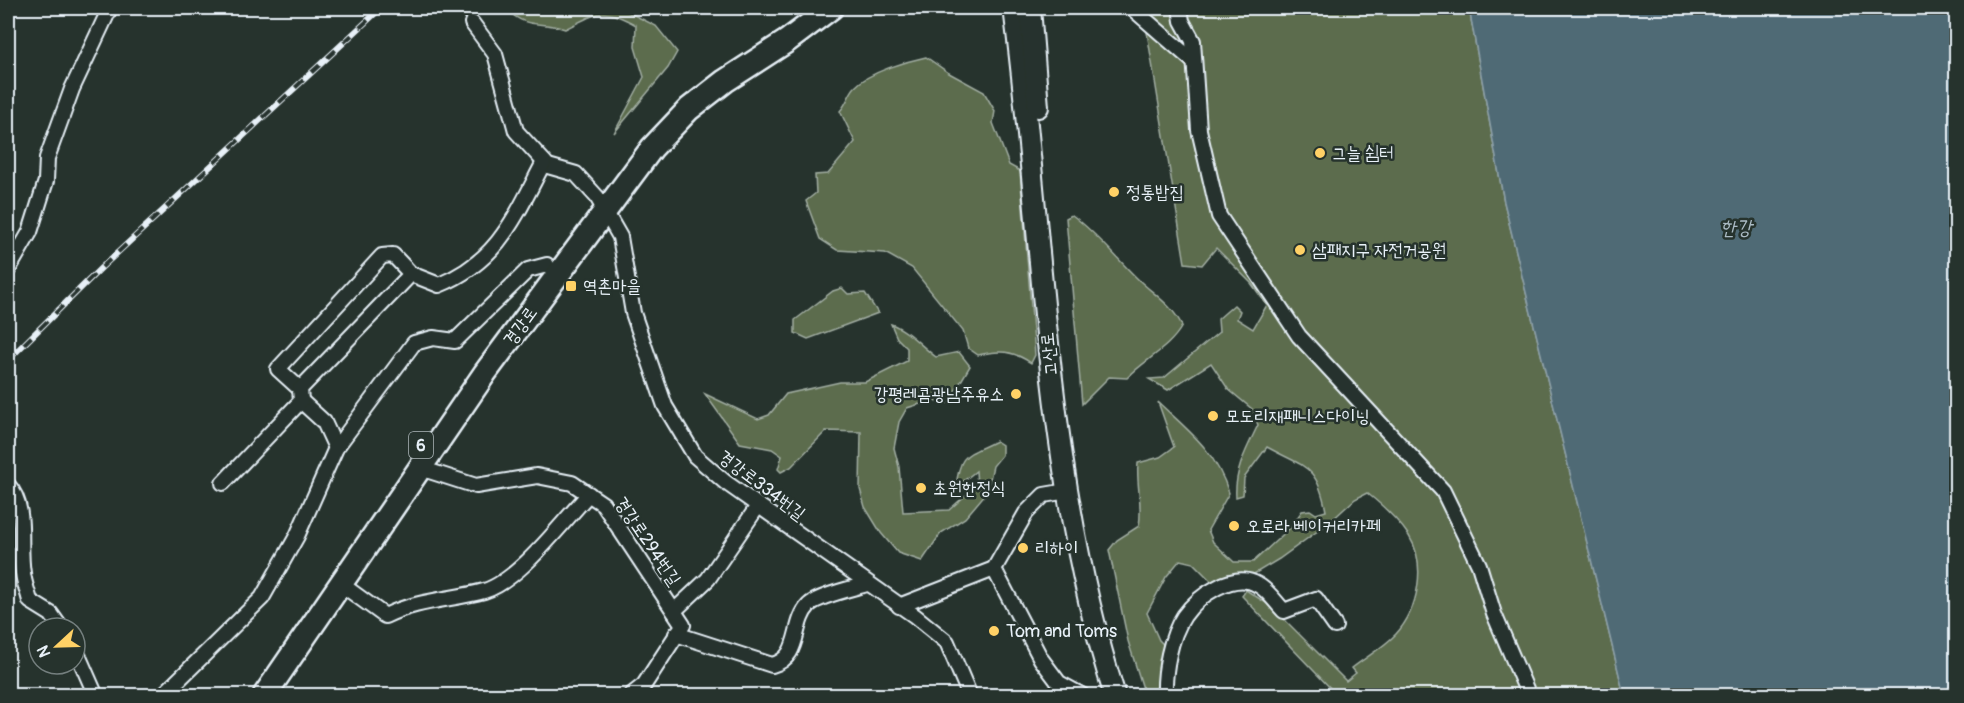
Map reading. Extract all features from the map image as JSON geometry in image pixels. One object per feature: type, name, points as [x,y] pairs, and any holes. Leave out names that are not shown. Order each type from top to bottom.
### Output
[{"type":"main road","name":"경강로","points":[[264,696],[601,203],[665,114],[698,84],[778,32],[809,8]]},
{"type":"main road","name":"경강로","points":[[247,696],[547,265],[601,203],[689,109],[725,81],[787,41],[831,8]]},
{"type":"street","points":[[8,270],[30,232],[46,181],[47,158],[72,89],[110,8]]},
{"type":"street","name":"고산로","points":[[1014,8],[1052,380],[1067,491],[1102,656],[1115,696]]},
{"type":"street","name":"고산로","points":[[1030,8],[1045,198],[1070,429],[1095,580],[1126,696]]},
{"type":"street","points":[[1124,8],[1137,13],[1194,62]]},
{"type":"street","points":[[1180,8],[1182,21],[1193,41],[1199,130],[1219,216],[1299,336],[1443,491],[1479,565],[1494,614],[1529,696]]},
{"type":"street","points":[[336,448],[324,422],[278,369],[382,256],[393,255],[411,274],[439,285],[455,279],[489,256],[503,239],[544,162],[516,131],[495,54],[472,23]]},
{"type":"street","name":"경강로334번길","points":[[544,162],[548,166],[576,174],[601,203],[620,237],[633,313],[665,406],[695,456],[758,506],[947,642],[970,696]]},
{"type":"street","points":[[162,696],[262,598],[297,537],[336,448],[414,344],[433,338],[455,341],[528,270],[547,265]]},
{"type":"street","points":[[223,483],[411,274]]},
{"type":"street","name":"경강로294번길","points":[[420,468],[476,486],[537,476],[572,483],[589,494],[603,504],[683,625],[676,634]]},
{"type":"street","points":[[8,485],[19,507],[22,572],[30,601],[53,616]]},
{"type":"street","points":[[899,606],[994,569],[1026,513],[1044,495],[1067,491]]},
{"type":"street","points":[[341,584],[386,616],[408,605],[485,591],[508,580],[589,494]]},
{"type":"street","points":[[674,611],[708,579],[758,506]]},
{"type":"street","points":[[994,569],[1041,659],[1059,683],[1083,696]]},
{"type":"street","points":[[1165,696],[1167,662],[1184,616],[1216,587],[1238,579],[1258,585],[1284,611],[1316,599],[1335,626]]},
{"type":"street","points":[[630,696],[644,685],[676,634],[772,665],[783,662],[792,651],[802,615],[811,603],[867,584]]},
{"type":"street","points":[[87,675],[96,696]]},
{"type":"green space","points":[[505,8],[624,8],[656,26],[677,52],[668,68],[614,133],[644,77],[635,47],[636,25],[615,15],[600,14],[565,29],[520,20]]},
{"type":"green space","points":[[1143,8],[1469,8],[1504,202],[1624,695],[1337,695],[1242,596],[1246,590],[1271,606],[1346,681],[1356,673],[1352,668],[1386,643],[1404,624],[1415,600],[1419,573],[1415,548],[1409,536],[1390,513],[1367,493],[1355,499],[1330,522],[1279,559],[1254,574],[1230,578],[1210,588],[1211,581],[1193,563],[1180,560],[1166,577],[1147,613],[1159,640],[1169,650],[1164,695],[1145,695],[1128,641],[1109,550],[1117,540],[1139,526],[1138,463],[1160,457],[1174,447],[1158,402],[1209,453],[1223,478],[1229,493],[1208,530],[1213,542],[1234,562],[1253,562],[1290,528],[1302,511],[1310,510],[1316,514],[1326,511],[1318,484],[1307,469],[1267,447],[1244,478],[1243,495],[1236,497],[1239,469],[1258,425],[1252,409],[1228,389],[1211,363],[1168,390],[1149,379],[1164,378],[1219,332],[1218,319],[1234,305],[1240,311],[1237,319],[1253,329],[1267,305],[1251,283],[1216,248],[1202,265],[1185,263]]},
{"type":"green space","points":[[926,57],[949,73],[984,92],[995,111],[993,123],[1009,165],[1020,171],[1035,355],[1031,363],[1011,353],[992,352],[978,355],[968,348],[963,331],[912,268],[885,253],[837,250],[820,239],[806,201],[816,193],[815,175],[828,174],[855,142],[840,111],[853,89],[879,72]]},
{"type":"green space","points":[[1072,215],[1169,307],[1182,326],[1171,341],[1127,378],[1109,377],[1082,404],[1066,218]]},
{"type":"green space","points":[[842,288],[848,294],[865,293],[878,313],[808,339],[795,333],[795,320],[833,291]]},
{"type":"green space","points":[[891,324],[909,334],[936,357],[959,352],[970,366],[948,403],[933,400],[907,408],[899,422],[894,448],[899,467],[903,512],[949,510],[977,485],[976,471],[956,487],[960,467],[966,457],[996,441],[1002,445],[1002,455],[993,466],[987,492],[965,518],[941,533],[922,561],[898,553],[881,533],[865,507],[860,489],[861,432],[826,431],[791,467],[781,472],[778,469],[782,456],[772,449],[740,443],[705,394],[758,419],[769,415],[786,394],[840,382],[865,382],[907,361],[907,348],[897,338]]},
{"type":"water","name":"한강","points":[[1469,8],[1956,8],[1956,695],[1624,695],[1504,202]]},
{"type":"railway","points":[[8,360],[101,268],[381,8]]},
{"type":"place","name":"그늘 쉼터","points":[[1320,153]]},
{"type":"place","name":"정통밥집","points":[[1114,192]]},
{"type":"place","name":"삼패지구 자전거공원","points":[[1300,250]]},
{"type":"place","name":"역촌마을","points":[[571,286]]},
{"type":"place","name":"강평레콤광남주유소","points":[[1016,394]]},
{"type":"place","name":"모도리재패니스다이닝","points":[[1213,416]]},
{"type":"place","name":"초원한정식","points":[[921,488]]},
{"type":"place","name":"오로라 베이커리카페","points":[[1234,526]]},
{"type":"place","name":"리하이","points":[[1023,548]]},
{"type":"place","name":"Tom and Toms","points":[[994,631]]}]
